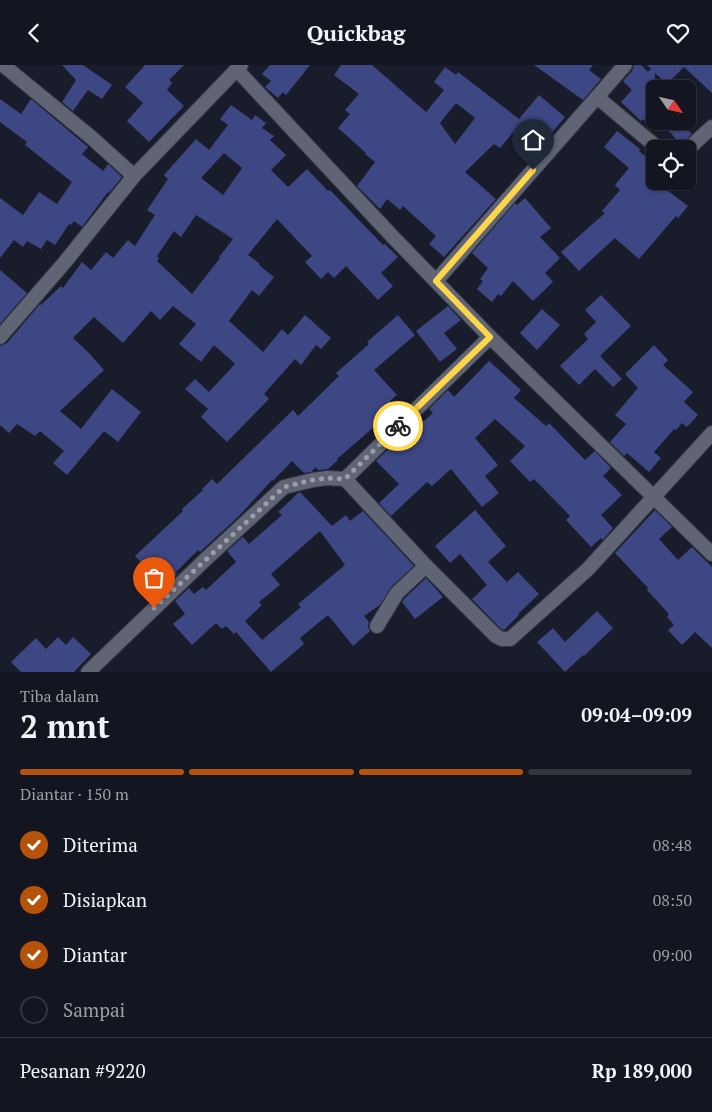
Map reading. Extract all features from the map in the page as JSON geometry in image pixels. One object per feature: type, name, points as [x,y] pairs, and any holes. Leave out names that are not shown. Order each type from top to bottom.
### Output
[{"type":"street","points":[[3,65],[134,175]]},
{"type":"street","points":[[436,281],[625,65]]},
{"type":"street","points":[[0,337],[66,262],[134,175],[239,67],[312,151],[490,337],[712,553]]},
{"type":"street","points":[[597,97],[648,140]]},
{"type":"street","points":[[696,142],[712,127]]},
{"type":"street","points":[[345,479],[490,337]]},
{"type":"street","points":[[88,672],[284,487],[327,478],[345,479],[426,566],[496,636],[502,639],[510,639],[588,569],[712,433]]},
{"type":"street","points":[[377,626],[398,593],[426,566]]},
{"type":"building","points":[[62,65],[83,65],[112,85],[102,99],[88,90],[73,111],[62,102],[76,80]]},
{"type":"building","points":[[145,65],[184,65],[169,80],[172,83],[167,90],[184,106],[149,142],[127,121],[143,103],[125,87]]},
{"type":"building","points":[[270,65],[310,65],[286,95],[283,92],[278,98],[265,87],[271,81],[262,74]]},
{"type":"building","points":[[341,65],[372,65],[426,112],[444,90],[434,82],[445,67],[456,75],[458,72],[519,119],[539,95],[565,117],[544,142],[521,123],[500,148],[494,144],[465,172],[496,199],[444,257],[429,244],[436,236],[403,206],[400,210],[387,199],[380,209],[357,186],[375,162],[338,128],[350,114],[345,110],[359,94],[334,75]],"holes":[[[456,103],[475,118],[455,144],[440,123]]]},
{"type":"building","points":[[534,65],[593,65],[589,70],[601,79],[583,100]]},
{"type":"building","points":[[634,65],[641,65],[648,72],[651,69],[647,65],[712,65],[712,93],[684,67],[671,80],[663,80],[655,73],[655,80],[646,80],[646,122],[643,119],[641,121],[621,102],[632,90],[623,81],[632,71]]},
{"type":"building","points":[[0,99],[21,114],[31,99],[88,147],[82,154],[103,171],[108,164],[122,177],[108,192],[82,227],[74,221],[71,225],[69,224],[55,245],[47,240],[41,249],[27,241],[23,247],[14,240],[0,258],[0,198],[23,215],[39,192],[57,204],[72,182],[25,145],[27,142],[0,122]]},
{"type":"building","points":[[231,105],[252,120],[255,115],[266,123],[262,128],[274,136],[270,140],[286,155],[271,170],[288,187],[307,169],[328,191],[330,190],[383,245],[385,244],[398,257],[381,273],[393,286],[378,300],[346,266],[334,278],[328,272],[321,279],[305,262],[312,256],[277,219],[248,255],[274,277],[259,296],[252,290],[229,321],[263,352],[282,329],[288,335],[305,315],[331,338],[321,349],[316,345],[301,365],[295,359],[264,394],[269,399],[227,442],[201,417],[208,409],[185,389],[195,379],[209,392],[235,364],[214,345],[201,362],[179,344],[196,324],[173,306],[160,320],[151,311],[123,343],[94,317],[73,338],[104,370],[60,411],[81,429],[112,389],[141,412],[118,442],[104,431],[67,475],[53,463],[64,451],[40,431],[35,436],[17,424],[9,433],[0,425],[0,346],[7,343],[40,304],[61,286],[63,288],[82,262],[91,270],[106,252],[113,258],[128,240],[135,246],[155,215],[147,210],[168,179],[164,175],[196,139],[209,150],[228,125],[220,119]],"holes":[[[224,153],[242,168],[223,195],[201,178]],[[196,215],[233,239],[192,294],[157,261],[159,258],[157,256],[174,231],[181,237]]]},
{"type":"building","points":[[668,130],[688,130],[692,134],[685,140],[677,140]]},
{"type":"building","points":[[617,131],[640,149],[639,151],[646,157],[646,190],[667,190],[688,206],[678,218],[676,216],[639,259],[615,238],[579,271],[561,252],[605,213],[602,211],[620,190],[615,185],[629,168],[604,147]]},
{"type":"building","points":[[525,198],[551,228],[540,237],[560,258],[545,273],[553,282],[533,301],[513,281],[501,296],[498,294],[492,302],[477,289],[483,281],[480,279],[488,268],[472,253],[515,203],[517,205]]},
{"type":"building","points":[[0,270],[27,293],[0,324]]},
{"type":"building","points":[[601,295],[631,326],[600,356],[622,379],[613,387],[595,369],[579,385],[560,366],[588,339],[584,334],[596,322],[585,310]]},
{"type":"building","points":[[448,306],[461,320],[444,333],[457,349],[440,362],[416,331]]},
{"type":"building","points":[[542,309],[560,325],[537,350],[520,333]]},
{"type":"building","points":[[398,315],[415,335],[374,370],[397,395],[390,401],[398,409],[385,421],[383,419],[328,469],[318,470],[316,467],[311,472],[304,473],[292,461],[238,517],[200,552],[198,550],[164,587],[135,556],[183,511],[182,509],[212,479],[217,484],[293,410],[298,416],[339,376],[336,373]]},
{"type":"building","points":[[654,345],[668,360],[663,365],[693,392],[684,402],[698,415],[687,427],[682,423],[676,430],[674,429],[654,452],[661,458],[649,472],[627,453],[624,456],[610,442],[626,424],[615,415],[638,388],[625,374]]},
{"type":"building","points":[[489,361],[521,390],[514,398],[546,426],[549,423],[585,460],[595,451],[611,468],[603,476],[622,495],[601,515],[613,528],[603,540],[601,538],[591,547],[566,520],[570,516],[534,479],[530,482],[510,461],[525,446],[495,419],[475,438],[498,465],[485,476],[499,493],[482,507],[451,469],[432,486],[427,482],[391,516],[379,503],[399,484],[376,461],[401,437],[403,439],[433,413],[429,409],[448,390],[454,397]]},
{"type":"building","points":[[300,492],[332,526],[346,515],[350,521],[363,511],[414,566],[391,587],[380,605],[364,616],[369,622],[370,631],[353,646],[328,615],[300,638],[304,644],[271,672],[236,632],[234,634],[226,626],[222,629],[216,623],[192,645],[173,624],[185,614],[175,601],[189,588],[194,594],[203,587],[206,590],[236,562],[227,551],[243,537],[249,544],[282,515],[278,512]],"holes":[[[320,531],[345,565],[298,604],[301,607],[262,640],[245,621],[262,605],[259,602],[280,585],[271,574]]]},
{"type":"building","points":[[475,510],[506,546],[488,562],[507,582],[518,572],[539,594],[504,630],[472,599],[487,585],[460,554],[450,563],[435,546]]},
{"type":"building","points":[[655,510],[672,527],[659,539],[678,560],[692,547],[712,567],[712,648],[695,632],[682,645],[668,630],[674,625],[667,617],[669,614],[647,590],[648,588],[615,553]]},
{"type":"building","points":[[426,578],[443,597],[415,619],[402,602]]},
{"type":"building","points":[[597,611],[613,628],[565,672],[537,642],[553,628],[565,642]]},
{"type":"building","points":[[58,637],[66,645],[73,637],[91,654],[74,672],[21,672],[11,662],[36,638],[46,649]]},
{"type":"way so far","points":[[154,608],[284,487],[327,478],[345,479],[398,426]]},
{"type":"route","points":[[398,426],[490,337],[436,281],[533,170]]}]
